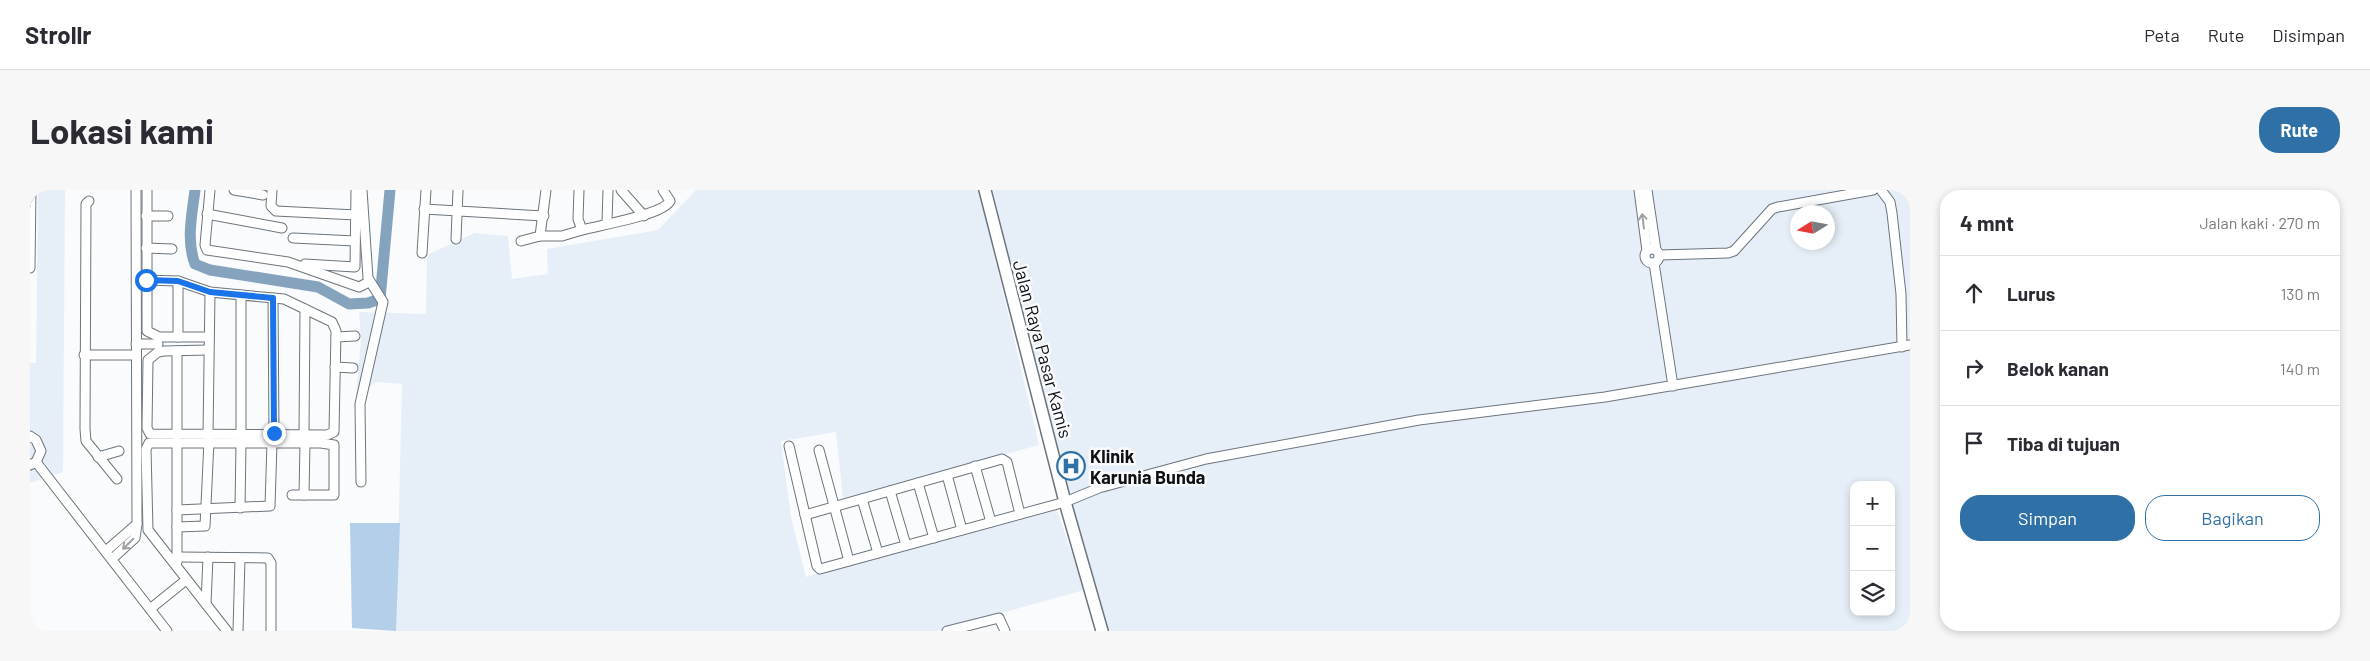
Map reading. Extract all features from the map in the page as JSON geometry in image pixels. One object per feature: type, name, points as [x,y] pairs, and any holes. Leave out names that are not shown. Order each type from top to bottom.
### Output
[{"type":"main road","name":"Jalan Raya Pasar Kamis","points":[[985,190],[1064,502],[1102,631]]},
{"type":"street","points":[[30,190],[30,268]]},
{"type":"street","points":[[112,559],[134,538],[137,524],[136,190]]},
{"type":"street","points":[[147,190],[147,331],[158,344],[177,351],[208,350]]},
{"type":"street","points":[[210,190],[205,246],[207,250],[288,262],[358,287],[371,284]]},
{"type":"street","points":[[234,190],[268,193],[271,206],[276,211],[356,215]]},
{"type":"street","points":[[304,264],[355,267],[356,190]]},
{"type":"street","points":[[361,482],[360,404],[382,307],[382,297],[371,284],[362,190]]},
{"type":"street","points":[[422,253],[426,190]]},
{"type":"street","points":[[456,239],[458,190]]},
{"type":"street","points":[[540,236],[546,190]]},
{"type":"street","points":[[579,190],[578,219],[582,230]]},
{"type":"street","points":[[607,222],[608,190]]},
{"type":"street","points":[[621,190],[644,216]]},
{"type":"street","points":[[521,241],[540,236],[562,236],[607,222],[644,216],[668,204],[668,196],[663,190]]},
{"type":"street","points":[[1639,190],[1654,255]]},
{"type":"street","points":[[1647,190],[1654,255],[1673,386]]},
{"type":"street","points":[[1654,255],[1728,253],[1734,251],[1772,209],[1778,206],[1873,190]]},
{"type":"street","points":[[789,446],[820,569],[1064,502],[1099,488],[1206,459],[1420,420],[1605,397],[1906,346],[1892,213],[1890,202],[1881,190]]},
{"type":"street","points":[[89,201],[86,204],[84,355],[86,441],[117,479]]},
{"type":"street","points":[[424,209],[544,216]]},
{"type":"street","points":[[208,214],[282,228]]},
{"type":"street","points":[[146,216],[168,216]]},
{"type":"street","points":[[293,238],[355,241]]},
{"type":"street","points":[[146,248],[172,249]]},
{"type":"street","points":[[146,280],[178,281],[210,292],[284,299],[332,322],[336,337],[335,430],[327,435],[272,443],[241,439],[177,438],[152,441],[146,449],[147,527],[177,561],[186,580],[226,631]]},
{"type":"street","points":[[178,281],[178,337]]},
{"type":"street","points":[[177,527],[205,526],[210,292]]},
{"type":"street","points":[[240,508],[242,295]]},
{"type":"street","points":[[273,298],[274,433]]},
{"type":"street","points":[[304,495],[305,308]]},
{"type":"street","points":[[336,337],[355,336]]},
{"type":"street","points":[[136,344],[158,344],[178,337],[208,337]]},
{"type":"street","points":[[158,344],[147,365],[147,428],[152,434],[177,438]]},
{"type":"street","points":[[177,351],[177,561]]},
{"type":"street","points":[[84,355],[136,355]]},
{"type":"street","points":[[335,367],[353,368]]},
{"type":"street","points":[[241,439],[274,433],[334,445],[336,492],[333,495],[292,495]]},
{"type":"street","points":[[30,435],[36,440],[41,451],[33,464],[106,550],[167,631]]},
{"type":"street","points":[[177,510],[270,506],[272,443]]},
{"type":"street","points":[[818,450],[832,507],[849,561]]},
{"type":"street","points":[[98,456],[119,451]]},
{"type":"street","points":[[805,515],[975,466],[1004,460],[1007,462],[1020,514]]},
{"type":"street","points":[[975,466],[992,522]]},
{"type":"street","points":[[946,475],[962,530]]},
{"type":"street","points":[[918,482],[934,538]]},
{"type":"street","points":[[890,491],[906,546]]},
{"type":"street","points":[[862,498],[878,553]]},
{"type":"street","points":[[106,550],[137,524]]},
{"type":"street","points":[[177,561],[208,557],[266,558],[270,560],[270,631]]},
{"type":"street","points":[[206,604],[208,557]]},
{"type":"street","points":[[238,631],[240,558]]},
{"type":"street","points":[[150,609],[186,580]]},
{"type":"street","points":[[947,631],[999,618],[1005,631]]},
{"type":"shaded area","points":[[38,190],[65,190],[63,472],[30,483],[30,363],[36,363]]},
{"type":"shaded area","points":[[696,190],[979,190],[1039,445],[843,499],[836,432],[781,441],[791,517],[806,577],[1057,510],[1084,590],[938,631],[396,631],[402,384],[376,382],[356,398],[361,339],[359,312],[426,314],[427,255],[475,233],[508,236],[512,279],[548,274],[547,249],[658,230]]},
{"type":"shaded area","points":[[993,190],[1910,190],[1910,631],[1106,631],[1052,442]]},
{"type":"shaded area","points":[[350,523],[400,523],[396,631],[352,628]]},
{"type":"waterway","points":[[195,190],[190,237],[195,264],[210,270],[318,287],[349,304],[368,303],[380,299],[390,190]]},
{"type":"place","name":"Klinik Karunia Bunda","points":[[1071,466]]},
{"type":"route","points":[[146,280],[178,281],[210,292],[273,298],[274,433]]}]
